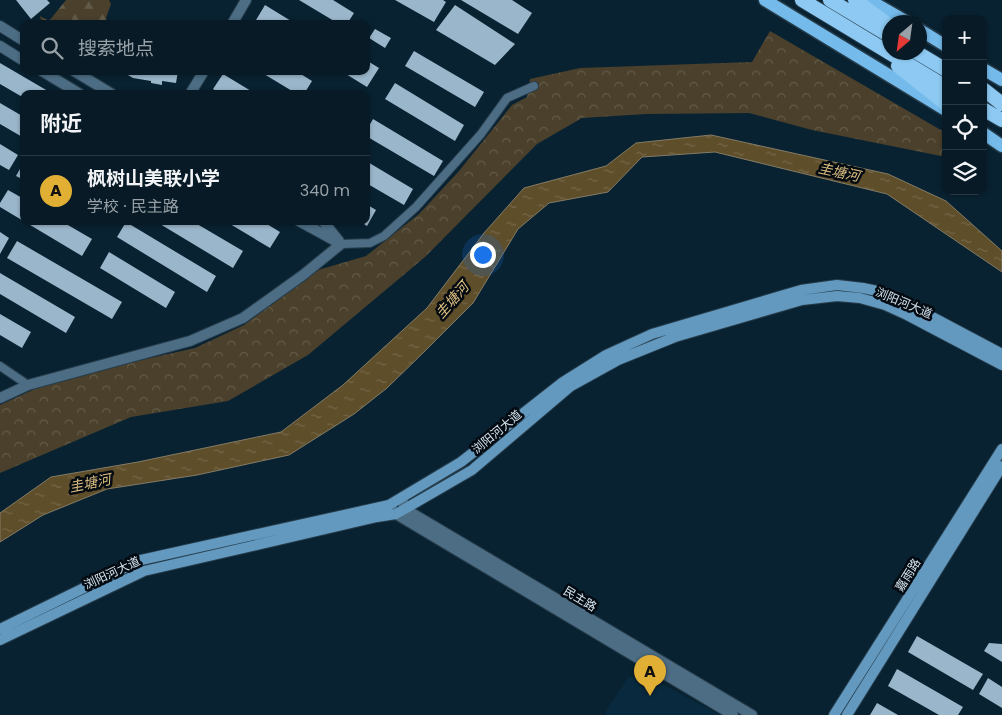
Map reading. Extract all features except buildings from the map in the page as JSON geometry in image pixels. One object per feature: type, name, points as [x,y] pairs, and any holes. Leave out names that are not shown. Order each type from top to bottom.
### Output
[{"type":"highway","points":[[802,0],[942,84]]},
{"type":"highway","points":[[830,0],[882,31]]},
{"type":"highway","points":[[855,0],[882,20]]},
{"type":"highway","points":[[854,32],[942,101]]},
{"type":"highway","points":[[927,51],[942,61]]},
{"type":"highway","points":[[927,59],[942,68]]},
{"type":"highway","points":[[987,92],[1002,104]]},
{"type":"highway","points":[[987,95],[1002,104]]},
{"type":"highway","points":[[987,111],[1002,120]]},
{"type":"main road","points":[[765,0],[942,108]]},
{"type":"main road","points":[[869,0],[894,15]]},
{"type":"main road","points":[[927,34],[942,44]]},
{"type":"main road","points":[[987,71],[1002,80]]},
{"type":"main road","points":[[987,136],[1002,146]]},
{"type":"main road","name":"浏阳河大道","points":[[0,628],[140,560],[389,505],[401,507],[563,382],[606,355],[652,334],[801,290],[837,285],[887,293],[1002,354]]},
{"type":"main road","name":"浏阳河大道","points":[[0,640],[144,571],[377,517],[401,507],[472,470],[571,386],[618,360],[674,337],[802,300],[837,296],[860,298],[885,306],[907,315],[1002,365]]},
{"type":"main road","name":"嘉雨路","points":[[834,715],[1002,449]]},
{"type":"main road","name":"嘉雨路","points":[[847,715],[1002,466]]},
{"type":"street","points":[[234,20],[246,0]]},
{"type":"street","points":[[0,26],[20,38]]},
{"type":"street","points":[[0,46],[20,58]]},
{"type":"street","points":[[49,75],[73,90]]},
{"type":"street","points":[[81,75],[105,90]]},
{"type":"street","points":[[192,90],[202,75]]},
{"type":"street","points":[[306,225],[341,244],[370,243],[384,236],[416,207],[482,134],[507,98],[534,86]]},
{"type":"street","points":[[327,225],[341,244]]},
{"type":"street","points":[[0,398],[28,385],[190,341],[244,318],[341,244]]},
{"type":"street","points":[[0,366],[28,385]]},
{"type":"street","name":"民主路","points":[[401,507],[733,715]]},
{"type":"street","name":"民主路","points":[[401,507],[752,715]]},
{"type":"shaded area","points":[[628,677],[649,677],[720,715],[604,715]]},
{"type":"green space","points":[[66,0],[109,0],[111,4],[107,20],[50,20]]},
{"type":"green space","points":[[770,31],[942,131],[942,156],[812,130],[749,113],[646,114],[582,118],[537,144],[425,257],[308,355],[228,401],[131,417],[0,473],[0,405],[39,387],[88,372],[195,348],[244,325],[318,270],[366,256],[419,214],[459,171],[512,105],[527,97],[530,79],[580,68],[752,62]]},
{"type":"water","name":"圭塘河","points":[[711,135],[888,174],[946,201],[1002,251],[1002,272],[887,194],[715,152],[642,157],[608,192],[549,203],[518,229],[473,303],[426,350],[387,388],[354,414],[289,455],[197,475],[107,489],[43,515],[0,542],[0,513],[51,477],[138,462],[281,432],[343,385],[427,308],[484,233],[524,188],[606,166],[636,143]]},
{"type":"place","name":"枫树山美联小学","points":[[650,696]]}]
